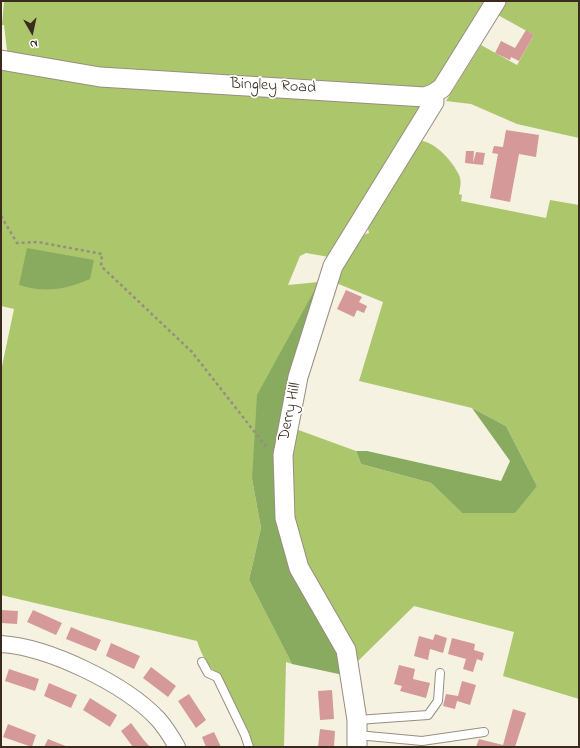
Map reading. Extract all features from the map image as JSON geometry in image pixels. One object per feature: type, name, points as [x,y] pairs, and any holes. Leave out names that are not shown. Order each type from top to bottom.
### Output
[{"type":"street","points":[[433,94],[442,88],[496,1]]},
{"type":"street","name":"Bingley Road","points":[[1,60],[100,77],[420,96],[433,94]]},
{"type":"street","name":"Derry Hill","points":[[357,734],[346,650],[299,568],[285,518],[282,455],[298,377],[333,266],[434,102],[433,94]]},
{"type":"street","points":[[1,644],[37,651],[67,662],[120,689],[159,720],[177,747]]},
{"type":"lane","points":[[202,662],[208,673],[217,677],[246,735],[249,747]]},
{"type":"lane","points":[[357,734],[428,715],[438,701],[440,673]]},
{"type":"lane","points":[[357,734],[422,741],[484,732]]},
{"type":"path","points":[[1,216],[17,243],[38,242],[102,254],[101,266],[192,352],[272,453],[282,455]]},
{"type":"green space","points":[[4,1],[485,1],[432,86],[423,91],[259,83],[8,59],[4,25],[2,25]]},
{"type":"green space","points":[[503,1],[579,1],[579,138],[517,124],[471,104],[446,101],[481,45],[517,65],[534,35],[496,14]]},
{"type":"green space","points":[[1,70],[425,106],[335,258],[306,253],[300,256],[288,285],[319,282],[252,479],[261,528],[249,580],[292,664],[286,662],[284,747],[254,747],[245,724],[220,675],[208,665],[197,641],[1,595],[1,371],[14,309],[1,306]]},
{"type":"green space","points":[[420,141],[431,144],[437,148],[453,164],[460,177],[459,194],[462,195],[461,201],[546,218],[550,200],[579,205],[579,699],[503,676],[514,632],[414,606],[356,663],[352,642],[299,568],[291,521],[293,428],[356,451],[361,464],[431,483],[462,513],[537,486],[506,426],[472,408],[359,381],[383,302],[336,283],[360,236],[369,233],[367,225]]},
{"type":"green space","points":[[27,248],[94,260],[90,279],[72,286],[46,290],[19,285]]},
{"type":"green space","points":[[319,282],[275,453],[330,640],[348,676],[292,664],[249,580],[261,528],[252,479],[257,395]]},
{"type":"green space","points":[[472,408],[506,426],[537,486],[515,513],[462,513],[431,483],[361,464],[356,451],[367,451],[501,481],[510,461]]},
{"type":"building","points":[[526,30],[534,35],[519,61],[511,57],[510,60],[495,53],[501,41],[515,48]]},
{"type":"building","points":[[506,130],[539,135],[536,157],[519,154],[510,202],[490,198],[498,154],[492,153],[494,146],[503,147]]},
{"type":"building","points":[[466,151],[474,151],[473,163],[476,152],[485,153],[483,165],[465,163]]},
{"type":"building","points":[[346,290],[362,297],[359,302],[367,306],[364,313],[357,310],[354,317],[337,309]]},
{"type":"building","points":[[1,610],[18,611],[17,624],[1,623]]},
{"type":"building","points":[[33,610],[62,623],[56,635],[27,622]]},
{"type":"building","points":[[71,627],[101,640],[96,651],[66,639]]},
{"type":"building","points":[[435,634],[447,638],[443,653],[430,649],[428,660],[414,656],[419,636],[433,640]]},
{"type":"building","points":[[452,638],[475,644],[474,650],[484,653],[482,661],[477,659],[473,672],[463,669],[466,659],[448,654]]},
{"type":"building","points":[[111,643],[140,656],[134,669],[106,656]]},
{"type":"building","points":[[399,665],[415,669],[413,679],[430,683],[426,698],[400,691],[402,686],[394,684]]},
{"type":"building","points":[[151,667],[176,686],[168,697],[143,678]]},
{"type":"building","points":[[9,669],[39,679],[35,691],[5,681]]},
{"type":"building","points":[[462,681],[476,685],[470,705],[457,701],[455,709],[443,706],[446,694],[458,696]]},
{"type":"building","points":[[49,683],[77,695],[71,708],[44,696]]},
{"type":"building","points":[[332,690],[334,719],[320,720],[318,691]]},
{"type":"building","points":[[189,694],[206,720],[196,728],[178,701]]},
{"type":"building","points":[[90,698],[117,715],[110,727],[83,710]]},
{"type":"building","points":[[513,709],[526,713],[515,747],[476,747],[479,739],[503,745]]},
{"type":"building","points":[[131,723],[150,747],[133,747],[121,731]]},
{"type":"building","points":[[8,724],[36,735],[32,747],[3,737]]},
{"type":"building","points":[[320,729],[335,731],[334,747],[318,747]]},
{"type":"building","points":[[214,732],[221,747],[206,747],[202,737]]},
{"type":"building","points":[[48,739],[68,747],[44,747]]}]
